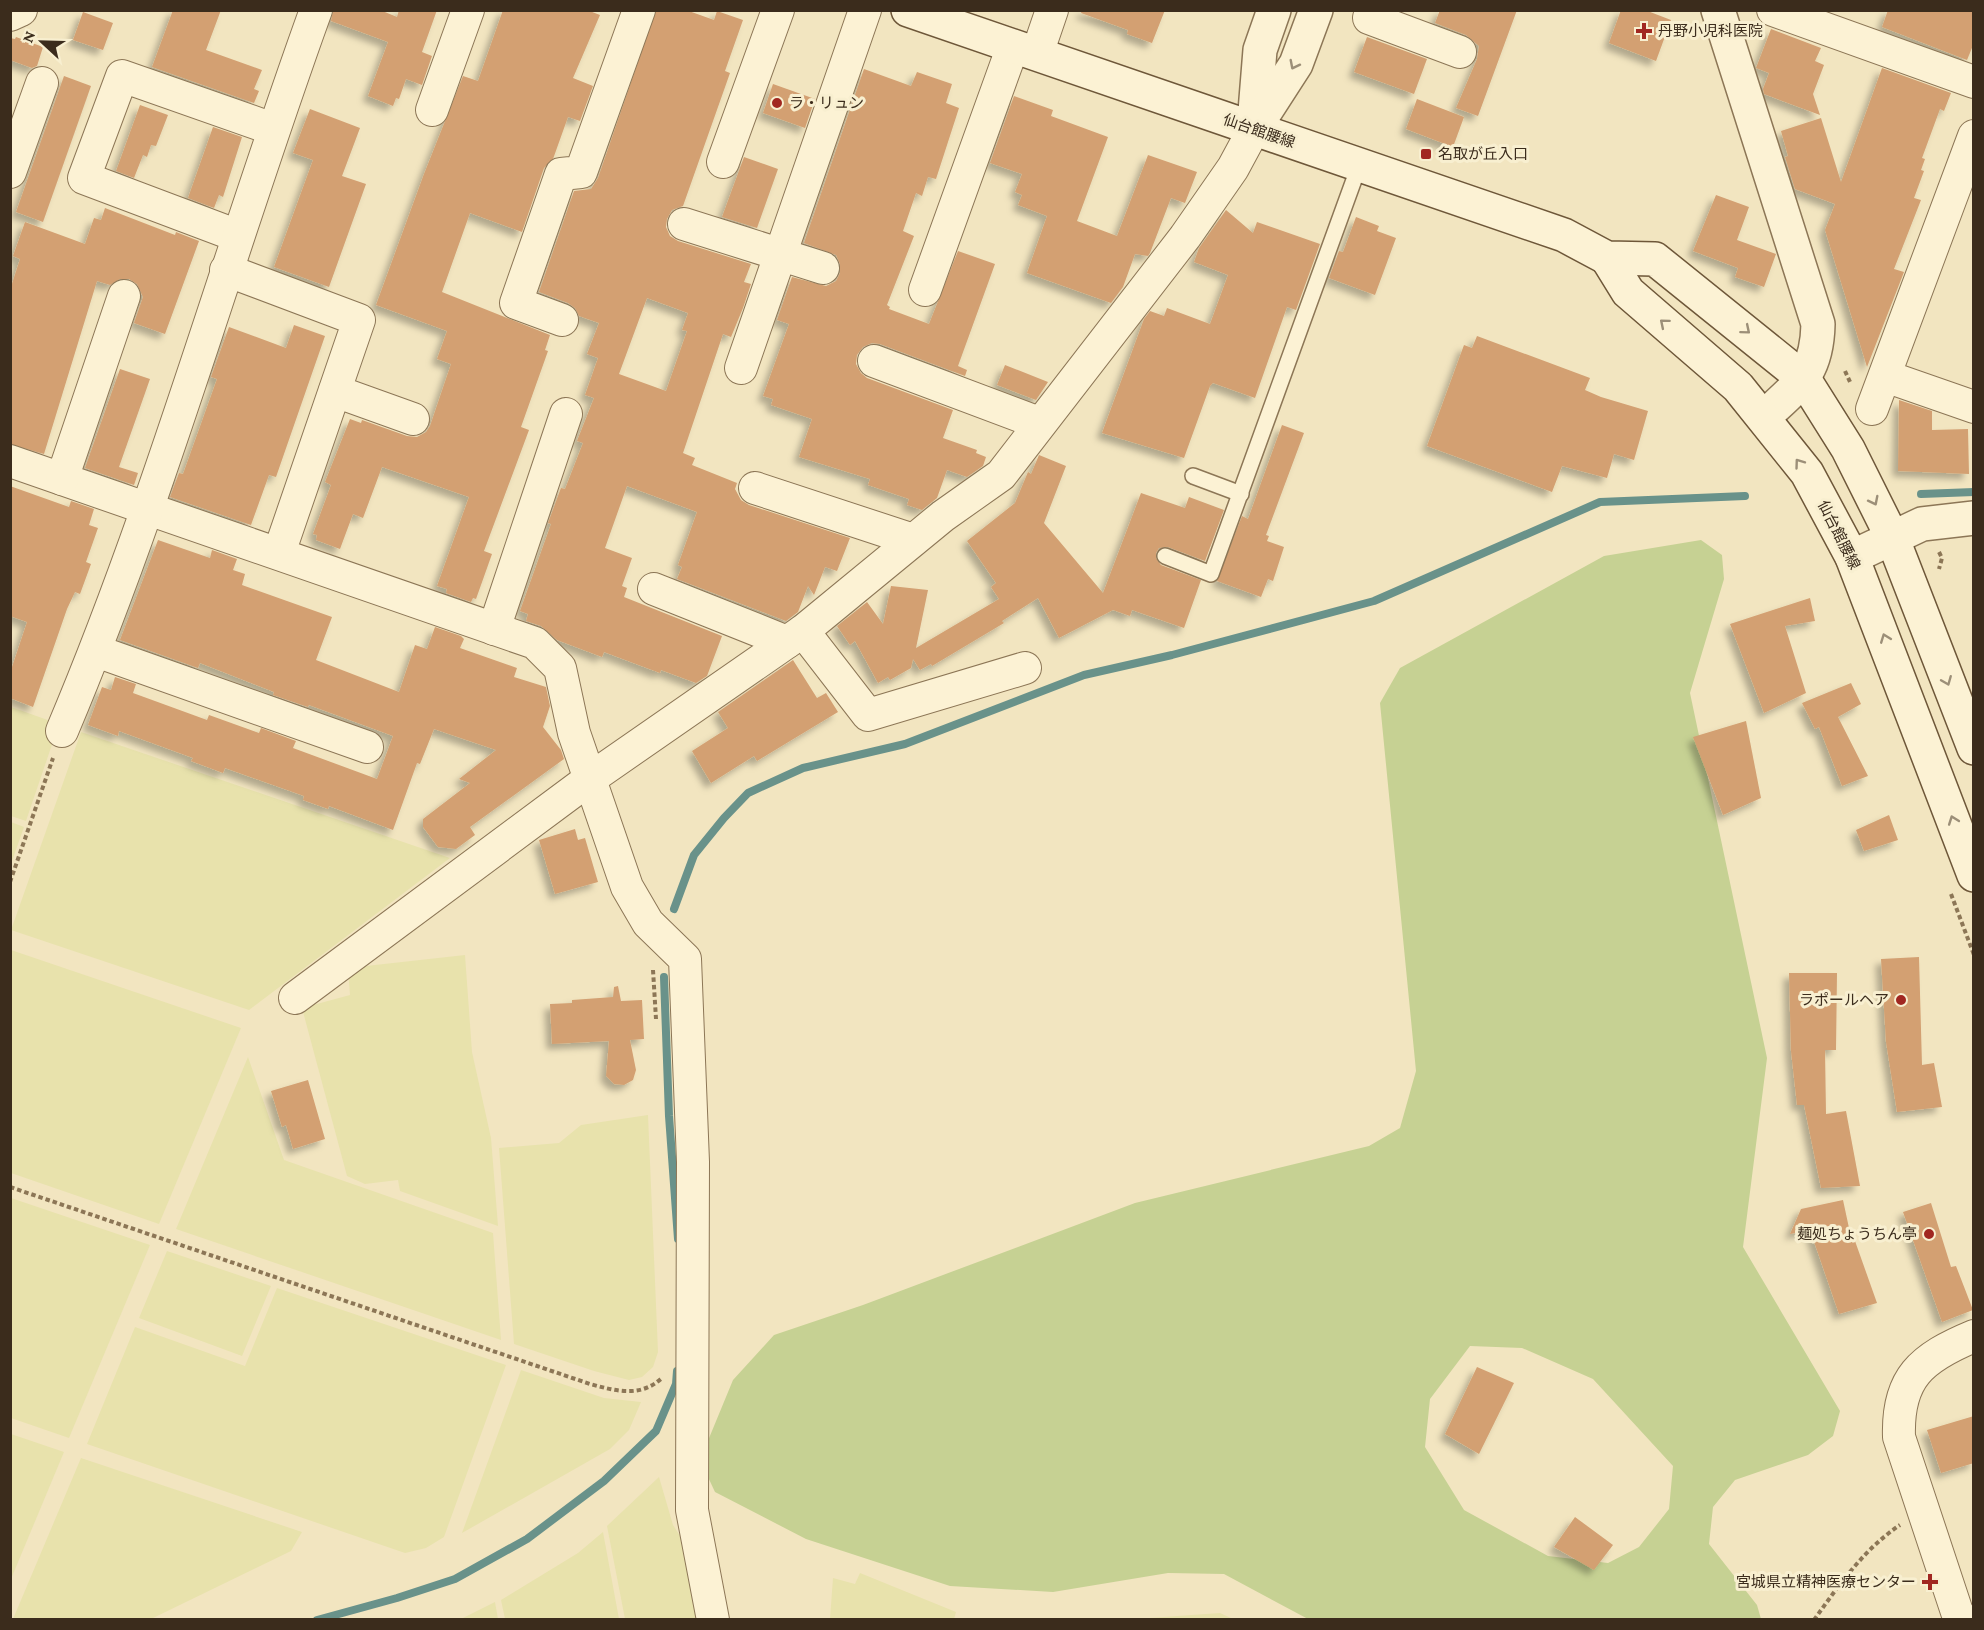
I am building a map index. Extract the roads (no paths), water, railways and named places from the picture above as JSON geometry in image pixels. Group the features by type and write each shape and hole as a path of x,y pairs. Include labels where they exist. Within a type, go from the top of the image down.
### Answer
{"main road":[{"name":"仙台館腰線","path":"908,10 1564,235 1607,258 1655,259 1804,379 1848,448 1892,537 1974,748"},
{"path":"1254,129 1260,50 1274,10"},
{"path":"1254,129 1296,64 1316,10"},
{"path":"1725,12 1818,324 1817,349 1804,379 1764,417"},
{"name":"仙台館腰線","path":"1607,258 1628,292 1738,387 1807,473 1852,556 1961,883"},
{"path":"1852,556 1922,524 1974,518"}],"street":[{"path":"10,15 21,10"},
{"path":"62,731 96,651 147,507 273,129 316,10"},
{"path":"432,110 468,10"},
{"path":"561,320 516,303 561,174 580,172 639,10"},
{"path":"723,162 778,10"},
{"path":"741,368 865,10"},
{"path":"925,290 1025,50 1052,10"},
{"path":"1371,10 1368,18 1460,52"},
{"path":"1773,10 1844,22 1974,82"},
{"path":"238,236 84,178 122,76 273,129"},
{"path":"10,172 42,83"},
{"path":"296,998 591,778 795,637 913,540 1001,475 1185,237 1233,168 1254,129"},
{"path":"1872,409 1974,136"},
{"path":"684,224 823,268"},
{"path":"226,270 359,320 279,553"},
{"path":"62,479 124,296"},
{"path":"874,361 1039,423"},
{"path":"1885,376 1974,407"},
{"path":"335,391 413,419"},
{"path":"494,629 566,414"},
{"path":"10,461 535,643 560,668 574,733 627,887 648,923 685,959 693,1162 692,1510 712,1620"},
{"path":"755,488 913,540"},
{"path":"654,589 795,637 868,715 1025,668"},
{"path":"96,651 367,747"},
{"path":"1963,1620 1958,1612 1899,1437 1898,1412 1905,1386 1922,1363 1948,1347 1974,1336"}],"lane":[{"path":"1165,556 1211,574 1359,166"},
{"path":"1193,476 1241,494"}],"waterway":[{"path":"1921,494 1974,492"},
{"path":"674,909 694,855 724,818 748,793 803,768 905,744 1084,675 1172,655 1374,601 1600,502 1745,496"},
{"path":"664,977 669,1116 678,1239"},
{"path":"317,1620 455,1579 527,1539 604,1481 656,1431 676,1384 677,1371"}],"place":[{"name":"丹野小児科医院","path":"1644,31"},
{"name":"ラ・リュン","path":"777,103"},
{"name":"名取が丘入口","path":"1426,154"},
{"name":"ラポールヘア","path":"1901,1000"},
{"name":"麺処ちょうちん亭","path":"1929,1234"},
{"name":"宮城県立精神医療センター","path":"1930,1582"}]}
